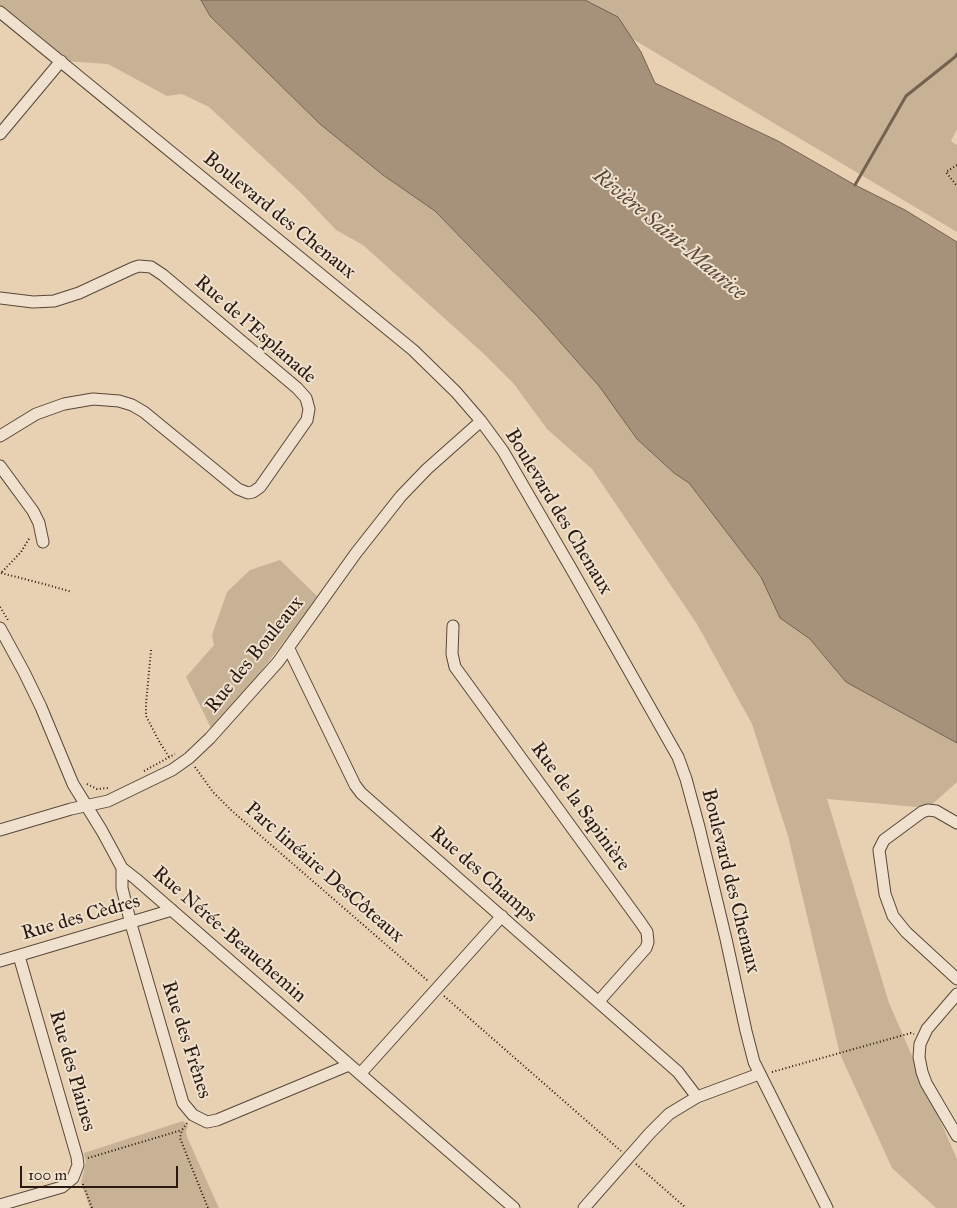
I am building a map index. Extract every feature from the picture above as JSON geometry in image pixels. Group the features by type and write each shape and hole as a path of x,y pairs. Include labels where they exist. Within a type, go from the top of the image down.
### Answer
{"street":[{"name":"Boulevard des Chenaux","path":"0,12 401,340 445,380 481,422 510,464 680,763 699,827 746,1031 759,1074 827,1208"},
{"path":"0,134 61,61"},
{"name":"Rue de l'Esplanade","path":"0,298 33,302 54,301 78,293 133,268 139,266 151,267 298,388 306,398 309,409 307,420 260,487 253,492 238,489 144,412 132,405 119,401 93,399 64,404 36,414 0,436"},
{"name":"Rue des Bouleaux","path":"0,830 114,798 172,770 189,758 210,738 289,649 356,553 388,512 427,469 481,422"},
{"path":"0,466 33,511 43,542"},
{"name":"Rue Nérée-Beauchemin","path":"5,626 73,784 122,868 514,1208"},
{"name":"Rue de la Sapinière","path":"453,626 452,658 456,667 646,932 648,942 646,948 599,1001"},
{"name":"Rue des Champs","path":"289,649 358,789 678,1072 697,1097"},
{"path":"957,823 936,812 928,810 922,812 882,842 878,853 885,894 893,916 906,932 957,979"},
{"name":"Rue des Frênes","path":"122,868 122,888 131,924 184,1103 193,1115 207,1122 217,1120 349,1064"},
{"name":"Rue des Cèdres","path":"0,961 131,924 172,910"},
{"path":"360,1074 502,916"},
{"name":"Rue des Plaines","path":"19,956 78,1161 76,1174"},
{"path":"957,994 927,1029 922,1039 919,1057 926,1083 957,1136"},
{"path":"584,1208 664,1118 680,1106 697,1097 759,1074"},
{"path":"0,1205 62,1187 70,1182 76,1174"}],"path":[{"path":"957,165 946,172 957,186"},
{"path":"0,574 21,552 38,523"},
{"path":"0,574 72,592"},
{"path":"0,607 5,626"},
{"path":"151,650 146,716 169,757"},
{"path":"140,773 176,753"},
{"name":"Parc linéaire DesCôteaux","path":"189,758 213,792 232,811 686,1208"},
{"path":"84,780 93,788 100,790 108,788"},
{"path":"759,1074 779,1071 911,1033 922,1039"},
{"path":"193,1115 182,1130 180,1138 208,1208"},
{"path":"78,1161 182,1130"},
{"path":"76,1174 81,1179 92,1208"}],"shaded area":[{"path":"0,0 201,0 210,16 320,124 383,175 435,211 538,317 599,386 637,439 674,473 689,483 761,577 780,618 810,639 846,682 957,743 957,782 928,808 827,799 889,1003 957,1159 957,1208 936,1208 892,1168 840,1054 788,836 752,724 697,624 592,469 547,429 514,384 483,353 363,245 336,230 301,193 209,107 182,94 167,96 108,64 65,61 0,7"},
{"path":"567,0 957,0 957,129 951,141 957,145 957,232"},
{"path":"280,560 318,597 238,701 212,730 186,677 214,645 212,635 227,592 250,570"},
{"path":"183,1121 188,1126 186,1131 187,1137 219,1208 90,1208 81,1183 86,1162 84,1153"}],"water":[{"name":"Rivière Saint-Maurice","path":"201,0 585,0 618,17 641,52 655,83 778,141 855,185 905,210 957,242 957,743 846,682 810,639 780,618 761,577 689,483 674,473 637,439 599,386 538,317 435,211 383,175 320,124 210,16"}],"waterway":[{"path":"855,185 906,96 957,54"}]}
